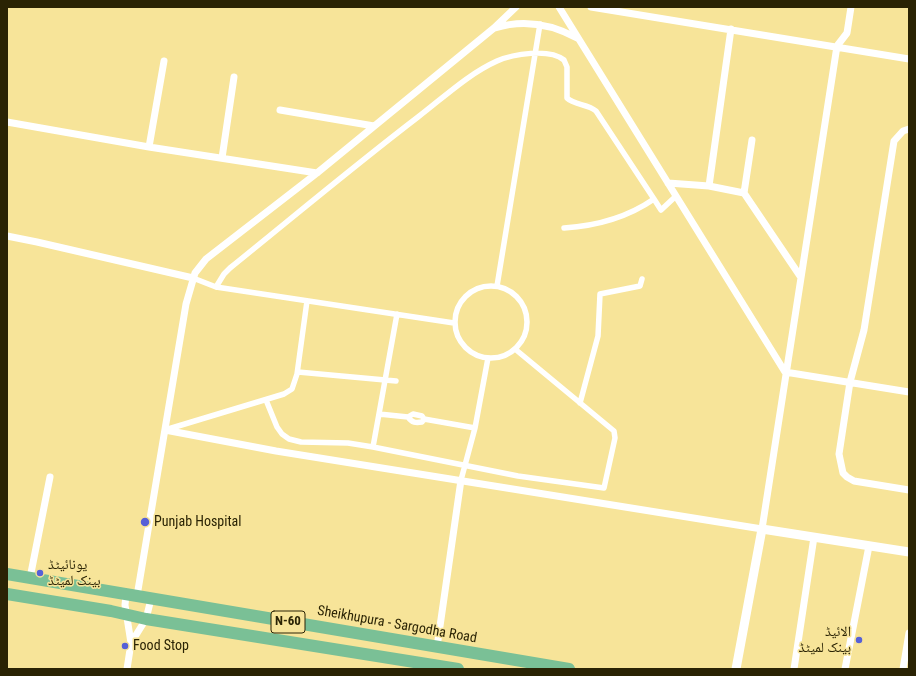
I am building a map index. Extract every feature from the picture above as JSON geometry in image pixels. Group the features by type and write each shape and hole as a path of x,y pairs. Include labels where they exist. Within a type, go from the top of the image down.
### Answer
{"highway":[{"name":"Sheikhupura - Sargodha Road","path":"7,574 437,647 500,663 569,669"},
{"name":"N-60","path":"7,594 111,611 126,616 458,669"}],"street":[{"path":"127,669 131,643 126,616 132,596 165,430 186,304 197,269 206,259 318,173 494,28 516,7"},
{"path":"559,7 785,372 909,392"},
{"path":"591,7 909,59"},
{"path":"736,669 762,529 836,46 847,33 851,7"},
{"path":"494,28 520,22 540,24 558,29 579,39"},
{"path":"497,286 540,24"},
{"path":"709,186 731,30"},
{"path":"216,287 224,274 230,268 373,151 466,80 495,62 510,56 535,54 558,57 564,60 567,66 567,98 573,102 588,105 596,111 661,210 676,196"},
{"path":"149,148 164,61"},
{"path":"222,158 234,77"},
{"path":"280,110 374,126"},
{"path":"7,122 149,148 318,173"},
{"path":"909,129 903,131 894,141 864,330 850,382 839,454 843,473 846,477 854,481 909,490"},
{"path":"752,140 744,193 800,276"},
{"path":"668,183 709,186 744,193"},
{"path":"564,228 614,219 640,209 654,199"},
{"path":"7,236 193,278 216,287 454,323"},
{"path":"580,403 598,336 600,294 640,286 642,279"},
{"path":"497,286 509,291 519,299 526,314 526,330 523,338 515,349 505,355 488,358 476,355 466,348 456,334 454,323 457,309 466,295 480,287 497,286"},
{"path":"165,430 266,400 284,394 292,389 298,372 307,301"},
{"path":"373,447 397,314"},
{"path":"266,400 282,434 289,439 301,442 348,443 518,476 604,488 616,434 613,429 515,349"},
{"path":"437,647 461,480 475,428 488,358"},
{"path":"298,372 396,381"},
{"path":"379,414 408,417 412,414 417,414 424,419 475,428"},
{"path":"165,430 276,451 909,552"},
{"path":"30,578 50,477"},
{"path":"794,669 814,537"},
{"path":"845,669 869,546"},
{"path":"131,643 146,619 151,599"},
{"path":"903,669 909,633"}],"place":[{"name":"Punjab Hospital","path":"145,522"},
{"name":"یونائیٹڈ بینک لمیٹڈ","path":"40,573"},
{"name":"الائیڈ بینک لمیٹڈ","path":"859,640"},
{"name":"Food Stop","path":"125,646"}]}
